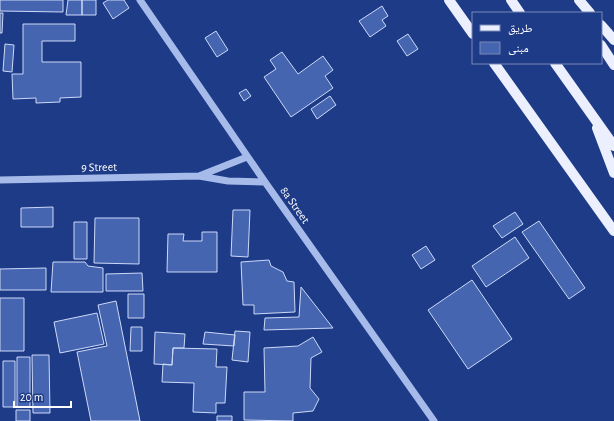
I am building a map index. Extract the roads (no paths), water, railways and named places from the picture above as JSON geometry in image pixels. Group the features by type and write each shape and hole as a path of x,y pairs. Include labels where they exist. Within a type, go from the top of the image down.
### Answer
{"main road":[{"path":"449,0 472,33"},
{"path":"511,0 519,12"},
{"path":"573,0 580,12"},
{"path":"579,0 589,12"},
{"path":"602,26 614,40"},
{"path":"602,47 614,66"},
{"path":"495,64 614,231"},
{"path":"556,64 614,146"},
{"path":"594,119 614,173"}],"street":[{"name":"8a Street","path":"140,0 247,157 434,421"},
{"name":"9 Street","path":"199,176 247,157"},
{"name":"9 Street","path":"0,180 199,176 228,181 265,182"}]}
